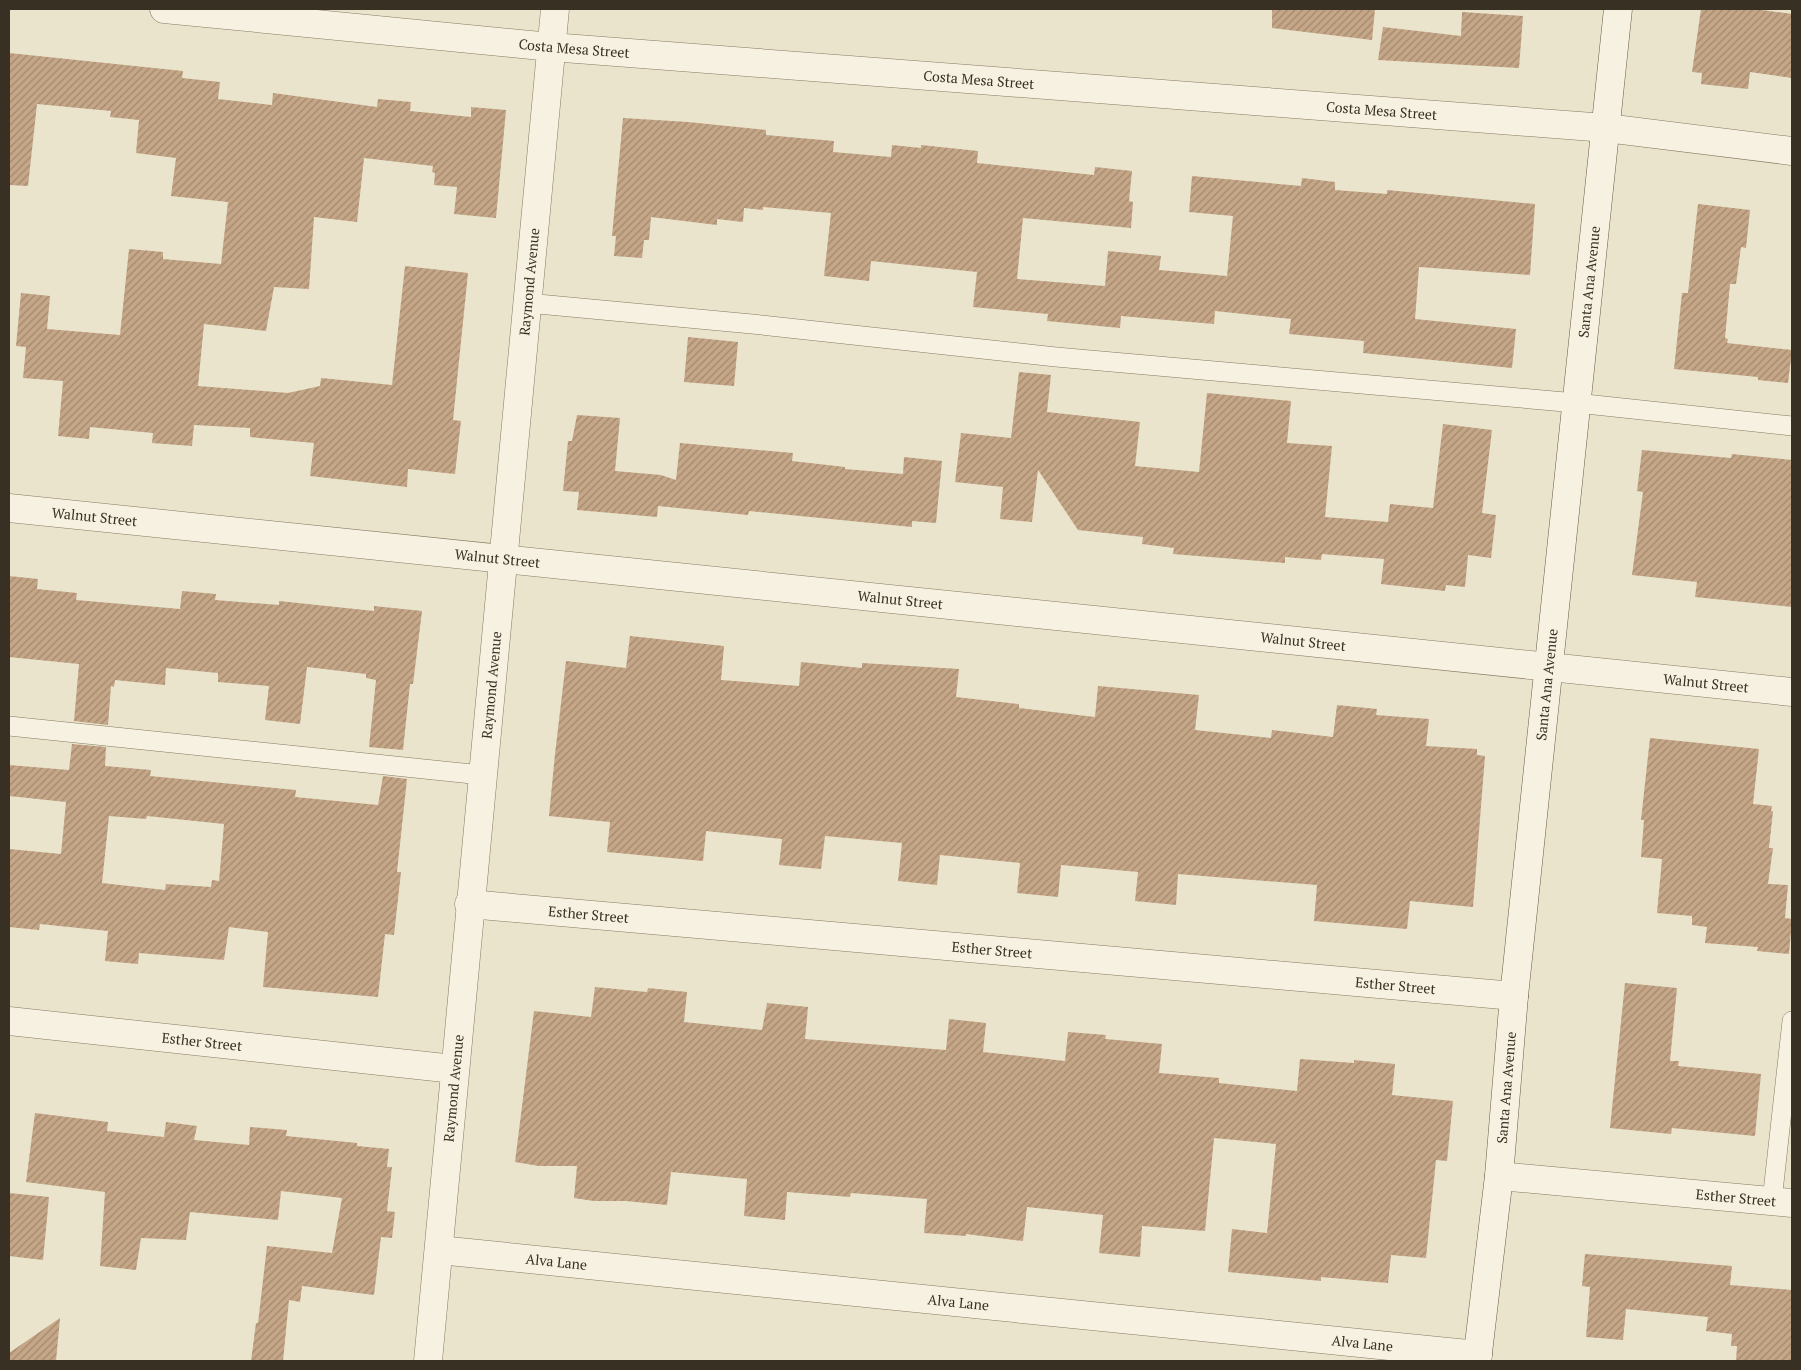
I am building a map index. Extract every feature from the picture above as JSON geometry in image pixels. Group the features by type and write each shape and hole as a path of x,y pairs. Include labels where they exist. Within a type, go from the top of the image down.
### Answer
{"street":[{"name":"Costa Mesa Street","path":"164,9 552,47 1606,128 1792,151"},
{"name":"Raymond Avenue","path":"428,1361 469,904 555,9"},
{"name":"Santa Ana Avenue","path":"1478,1358 1499,1176 1514,996 1618,9"},
{"name":"Walnut Street","path":"9,508 1792,692"},
{"name":"Esther Street","path":"469,904 1514,996"},
{"name":"Esther Street","path":"9,1021 454,1069"},
{"name":"Esther Street","path":"1499,1176 1782,1202"},
{"name":"Alva Lane","path":"439,1250 1478,1358"}],"lane":[{"path":"527,303 752,324 1056,356 1576,402 1792,426"},
{"path":"9,726 482,775"},
{"path":"1782,1202 1792,1021"}],"building":[{"path":"1272,9 1375,9 1372,40 1272,28"},
{"path":"1701,9 1755,9 1792,14 1792,78 1750,72 1748,89 1701,84 1702,73 1692,72"},
{"path":"1462,12 1523,16 1519,68 1378,60 1383,27 1461,36"},
{"path":"9,53 183,71 182,78 220,82 218,99 272,105 273,93 377,107 378,99 411,102 410,111 471,117 471,107 506,110 496,218 454,214 457,187 434,185 435,173 432,172 433,166 364,158 357,222 314,217 309,289 274,287 266,331 204,324 198,386 288,393 320,386 321,378 392,385 405,266 468,273 453,420 461,421 455,474 408,469 407,487 310,476 314,443 250,437 250,428 194,425 192,446 152,443 153,433 90,427 89,439 58,436 63,381 23,378 26,347 16,346 21,293 50,296 47,329 120,335 129,249 163,252 163,259 221,264 228,202 171,196 176,158 136,153 139,120 110,117 111,111 37,104 28,186 9,185"},
{"path":"623,118 766,130 766,135 834,141 833,152 891,157 892,145 921,148 921,145 978,151 977,163 1094,175 1095,167 1132,171 1129,201 1133,202 1131,228 1023,218 1017,279 1105,286 1108,251 1161,256 1159,270 1227,276 1233,216 1189,212 1192,176 1301,186 1302,178 1335,182 1335,190 1387,194 1387,190 1535,204 1530,275 1419,267 1415,319 1516,329 1512,368 1363,353 1364,341 1289,334 1291,319 1215,311 1214,324 1121,316 1120,328 1047,321 1048,314 973,307 977,272 871,261 869,281 824,276 831,213 763,207 763,210 744,208 743,222 717,219 717,225 651,217 649,240 644,240 642,258 614,256 616,236 612,236"},
{"path":"1698,204 1750,210 1746,248 1741,247 1736,284 1730,284 1725,338 1728,339 1727,343 1792,350 1788,383 1758,380 1758,377 1674,369 1682,293 1688,293"},
{"path":"688,337 738,342 734,386 684,382"},
{"path":"1019,372 1051,375 1047,412 1140,422 1135,466 1199,472 1207,393 1291,401 1287,443 1332,446 1325,517 1388,522 1390,504 1433,508 1443,424 1492,430 1482,513 1496,515 1491,558 1468,555 1465,587 1446,585 1445,591 1381,584 1384,559 1322,554 1321,560 1285,557 1285,563 1173,554 1174,548 1142,544 1143,537 1078,530 1038,470 1032,522 1000,519 1003,487 955,482 961,433 1011,438"},
{"path":"577,415 620,418 615,471 661,475 676,480 680,443 793,453 792,461 845,467 845,469 903,474 904,457 942,461 936,523 912,521 912,527 749,511 748,515 658,506 657,517 577,510 579,492 563,491 568,441 572,441"},
{"path":"1642,450 1731,458 1732,454 1792,460 1792,607 1695,597 1697,582 1632,575 1643,492 1637,491"},
{"path":"9,576 38,579 37,589 77,593 76,600 180,609 182,591 216,594 215,600 279,605 279,601 374,611 374,606 422,611 413,684 410,684 403,750 369,747 376,680 366,678 366,674 307,667 300,724 265,720 269,686 218,682 218,673 166,668 165,685 115,680 114,687 111,686 108,725 74,721 79,664 9,657"},
{"path":"630,636 724,646 721,680 799,686 801,662 862,668 862,663 959,669 956,697 1019,704 1019,708 1095,717 1098,686 1199,695 1195,730 1271,738 1272,730 1333,737 1337,705 1377,709 1376,715 1429,719 1426,746 1477,749 1477,755 1485,756 1473,907 1410,901 1407,929 1314,921 1317,885 1178,874 1176,905 1135,901 1138,872 1061,865 1058,897 1017,893 1020,863 940,855 937,885 898,881 902,843 825,836 821,869 779,865 782,839 706,831 703,861 607,852 610,822 549,816 555,754 566,661 626,668"},
{"path":"1650,738 1759,749 1753,804 1772,806 1769,848 1773,848 1768,884 1788,885 1785,918 1792,919 1789,954 1757,951 1758,947 1705,943 1707,927 1692,925 1692,916 1657,913 1662,859 1641,857 1644,820 1641,820"},
{"path":"72,744 106,747 105,766 151,770 150,776 296,790 295,797 378,805 383,776 407,779 397,872 401,872 394,935 385,934 378,997 263,987 268,932 229,927 224,960 139,953 138,964 105,961 108,931 40,924 39,930 9,927 9,849 61,854 66,802 9,796 9,765 69,770","holes":["109,816 146,819 147,816 224,824 219,881 212,880 211,887 166,884 165,890 102,883"]},
{"path":"1625,983 1677,988 1670,1061 1679,1061 1678,1066 1761,1074 1755,1136 1672,1128 1671,1134 1610,1128"},
{"path":"595,987 647,992 648,988 687,992 684,1022 762,1030 767,1003 808,1007 805,1039 946,1050 949,1019 986,1023 983,1052 1065,1061 1068,1032 1106,1035 1105,1039 1162,1044 1159,1073 1219,1078 1219,1083 1297,1091 1300,1059 1354,1063 1354,1060 1395,1064 1392,1095 1453,1101 1447,1161 1436,1160 1426,1258 1391,1255 1388,1283 1321,1277 1321,1281 1228,1272 1232,1229 1267,1233 1276,1144 1214,1138 1205,1231 1142,1226 1140,1257 1099,1253 1103,1215 1027,1207 1023,1241 966,1234 966,1236 924,1233 927,1199 851,1193 850,1197 787,1192 785,1220 744,1216 747,1179 671,1172 667,1205 574,1198 577,1166 539,1166 515,1162 534,1011 591,1017"},
{"path":"35,1113 108,1122 107,1131 164,1137 166,1122 197,1126 194,1140 249,1145 250,1127 287,1130 286,1136 357,1143 357,1146 389,1149 387,1167 392,1167 387,1211 395,1212 392,1238 381,1237 374,1295 302,1286 300,1302 289,1300 283,1361 251,1361 256,1323 258,1323 267,1246 332,1253 342,1198 281,1191 278,1220 190,1212 186,1240 141,1238 136,1270 100,1266 105,1192 26,1182"},
{"path":"9,1193 49,1197 43,1260 9,1256"},
{"path":"1585,1254 1732,1266 1730,1285 1792,1290 1792,1361 1736,1361 1737,1346 1731,1346 1732,1334 1706,1331 1708,1317 1626,1309 1623,1340 1586,1337 1590,1287 1582,1286"},
{"path":"60,1318 56,1361 9,1361 9,1353"}]}
